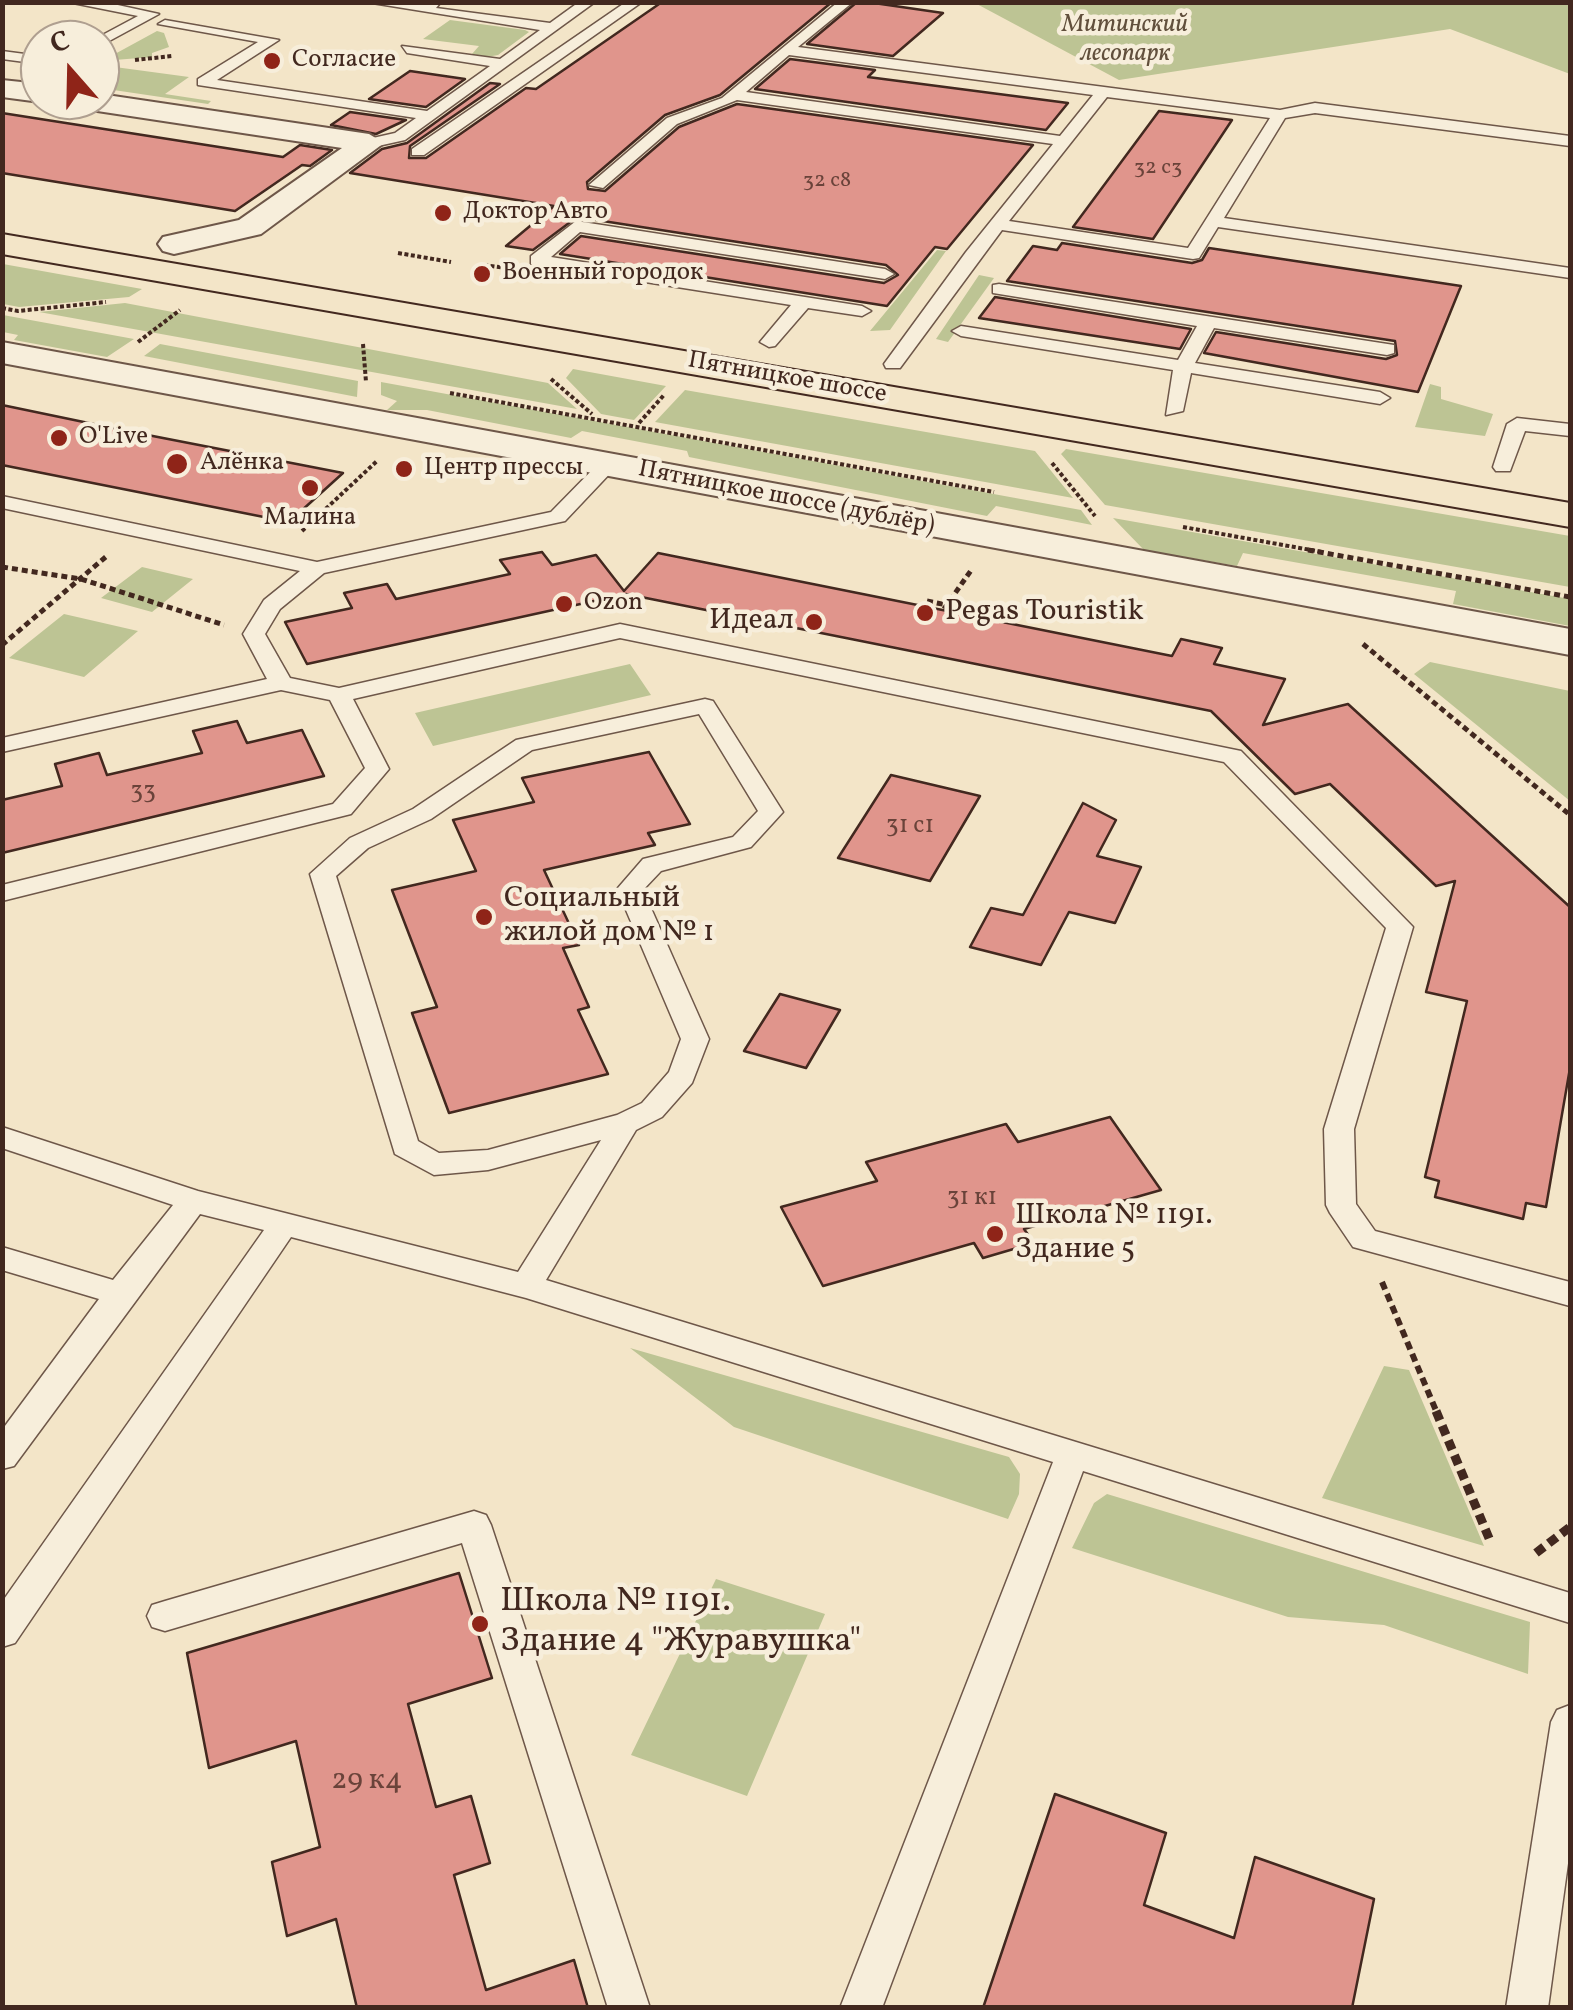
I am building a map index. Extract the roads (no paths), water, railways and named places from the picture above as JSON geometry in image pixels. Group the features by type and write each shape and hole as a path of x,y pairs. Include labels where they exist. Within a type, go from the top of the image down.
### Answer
{"main road":[{"name":"Пятницкое шоссе","path":"2,215 174,244 258,243 769,342 1406,451"},
{"name":"Пятницкое шоссе","path":"2,244 1570,515"},
{"path":"1464,461 1520,470"}],"street":[{"path":"120,105 368,143"},
{"path":"258,243 368,143"},
{"name":"Пятницкое шоссе (дублёр)","path":"2,352 1570,642"}],"lane":[{"path":"74,2 152,14 120,31"},
{"path":"372,2 430,6 554,28"},
{"path":"368,143 400,137 588,2"},
{"path":"418,152 636,2"},
{"path":"598,184 672,121 734,95 847,2"},
{"path":"165,24 272,40 203,82 431,116"},
{"path":"407,49 506,64"},
{"path":"786,50 1280,115 1315,108 1570,141"},
{"path":"893,364 997,224 1104,92"},
{"path":"734,95 1064,141"},
{"path":"997,224 1193,254 1280,115"},
{"path":"1213,221 1570,273"},
{"path":"862,310 537,260 576,226 886,274"},
{"path":"825,305 852,269"},
{"path":"999,289 1387,349"},
{"path":"769,342 804,302"},
{"path":"1173,411 1182,368 1208,322"},
{"path":"960,332 1380,398"},
{"path":"1520,470 1517,424 1570,430"},
{"path":"2,502 316,568 558,517 606,466"},
{"path":"282,683 254,634 272,605 316,568"},
{"path":"2,745 282,683 338,695 620,630 1232,756 1400,927 1339,1129 1342,1205 1364,1240 1570,1294"},
{"path":"2,892 342,809 378,769 338,695"},
{"path":"526,1286 626,1122 652,1110 682,1076 694,1039 630,889 652,865 742,842 771,812 705,706 524,745 422,814 359,842 323,874 405,1147 434,1164 488,1160 626,1122"},
{"path":"2,1137 194,1201 526,1286 1570,1608"},
{"path":"2,1456 120,1294 194,1201"},
{"path":"2,1632 282,1226"},
{"path":"2,1258 120,1294"},
{"path":"861,2008 1073,1453"},
{"path":"165,1616 474,1525 629,2008"},
{"path":"1527,2008 1570,1722"}],"place":[{"name":"Согласие","path":"272,61"},
{"name":"Доктор Авто","path":"443,213"},
{"name":"Военный городок","path":"482,274"},
{"name":"O'Live","path":"59,438"},
{"name":"Алёнка","path":"177,464"},
{"name":"Центр прессы","path":"404,469"},
{"name":"Малина","path":"310,488"},
{"name":"Ozon","path":"564,604"},
{"name":"Pegas Touristik","path":"925,613"},
{"name":"Идеал","path":"814,622"},
{"name":"Социальный жилой дом № 1","path":"484,917"},
{"name":"Школа № 1191. Здание 5","path":"995,1234"},
{"name":"Школа № 1191. Здание 4 \"Журавушка\"","path":"480,1624"}],"park label":[{"name":"Митинский лесопарк","path":"1125,40"}]}
